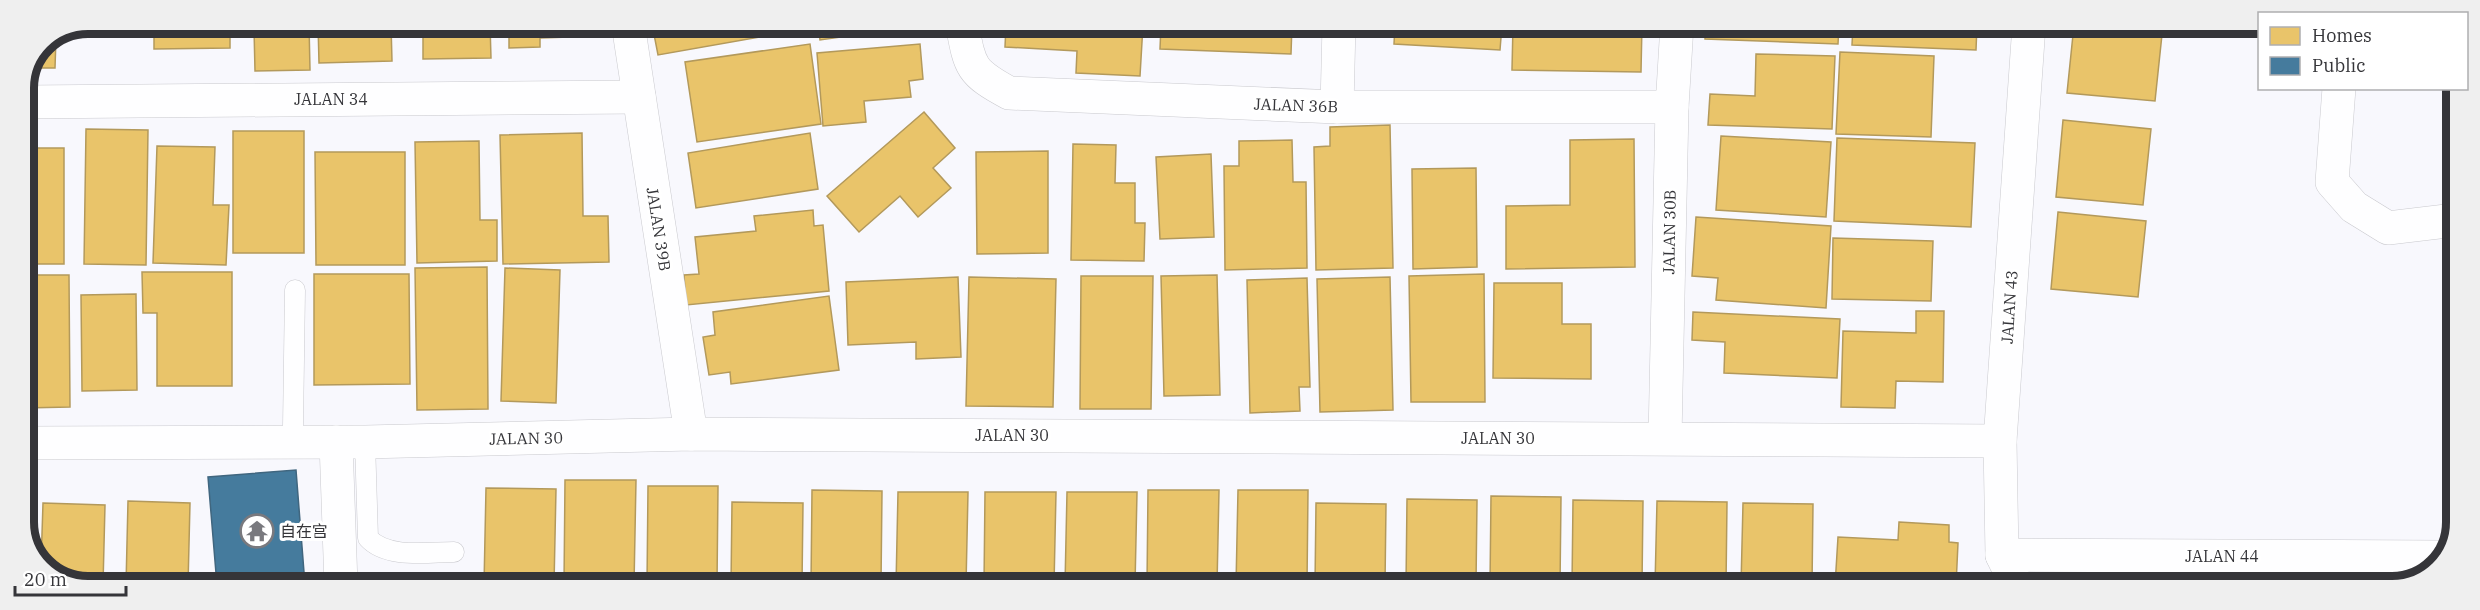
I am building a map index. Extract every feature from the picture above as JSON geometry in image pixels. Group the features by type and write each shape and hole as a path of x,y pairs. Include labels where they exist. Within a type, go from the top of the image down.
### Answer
{"street":[{"name":"JALAN 39B","path":"630,34 691,434"},
{"name":"JALAN 36B","path":"964,34 969,60 984,80 1009,93 1337,107 1672,107"},
{"path":"1337,107 1339,34"},
{"name":"JALAN 30B","path":"1665,438 1672,107 1676,34"},
{"name":"JALAN 43","path":"2012,576 2002,555 2000,441 2029,34"},
{"path":"2339,90 2332,182 2354,207 2388,228 2445,221"},
{"name":"JALAN 34","path":"34,102 639,97"},
{"name":"JALAN 30","path":"35,443 351,442 691,434 2000,441"},
{"path":"342,576 351,442"},
{"name":"JALAN 44","path":"2002,555 2432,557"}],"lane":[{"path":"290,442 293,428 295,290"},
{"path":"351,442 368,538 374,545 389,551 454,552"}],"building: Homes":[{"path":"154,34 230,34 230,48 154,49"},
{"path":"254,34 309,34 310,70 255,71"},
{"path":"318,34 391,34 392,61 319,63"},
{"path":"423,34 490,34 491,58 423,59"},
{"path":"509,34 569,34 569,37 540,38 540,47 509,48"},
{"path":"654,34 776,34 658,55"},
{"path":"819,34 863,34 820,40"},
{"path":"1006,34 1142,34 1140,76 1076,73 1077,51 1005,47"},
{"path":"1161,34 1292,34 1291,54 1160,49"},
{"path":"1395,34 1501,34 1500,50 1394,44"},
{"path":"1513,34 1642,34 1641,72 1512,70"},
{"path":"1705,34 1839,34 1838,44 1705,39"},
{"path":"1853,34 1977,34 1976,50 1852,45"},
{"path":"2073,34 2162,34 2155,101 2067,93"},
{"path":"810,44 821,124 697,142 685,62"},
{"path":"920,44 923,79 909,81 911,97 864,101 866,122 823,126 817,53"},
{"path":"56,46 55,68 39,68 50,50"},
{"path":"1840,52 1934,56 1931,137 1836,134"},
{"path":"1756,54 1835,56 1832,129 1708,125 1710,94 1755,96"},
{"path":"924,112 955,148 933,168 951,188 918,217 900,196 859,232 827,196"},
{"path":"2063,120 2151,129 2143,205 2056,197"},
{"path":"1390,125 1393,268 1316,270 1314,147 1330,146 1330,127"},
{"path":"86,129 148,130 146,265 84,264"},
{"path":"233,131 304,131 304,253 233,253"},
{"path":"582,133 583,216 608,216 609,262 503,264 500,135"},
{"path":"810,133 818,189 696,208 688,153"},
{"path":"1721,136 1831,142 1826,217 1716,210"},
{"path":"1837,138 1975,143 1971,227 1834,221"},
{"path":"1634,139 1635,267 1506,269 1506,206 1570,205 1570,140"},
{"path":"1292,140 1293,182 1306,182 1307,268 1225,270 1224,166 1239,166 1239,141"},
{"path":"479,141 480,220 497,220 497,261 417,263 415,142"},
{"path":"1073,144 1116,145 1115,183 1135,183 1135,223 1145,223 1144,261 1071,260"},
{"path":"157,146 215,147 213,205 229,205 226,265 153,263"},
{"path":"34,148 64,148 64,264 34,264"},
{"path":"1048,151 1048,253 977,254 976,152"},
{"path":"315,152 405,152 405,265 316,265"},
{"path":"1211,154 1214,237 1160,239 1156,157"},
{"path":"1476,168 1477,267 1413,269 1412,169"},
{"path":"813,210 814,226 823,225 829,291 686,305 684,275 699,274 695,237 756,231 754,216"},
{"path":"2058,212 2146,221 2138,297 2051,289"},
{"path":"1696,217 1831,226 1826,308 1716,300 1718,278 1692,276"},
{"path":"1833,238 1933,241 1931,301 1832,299"},
{"path":"487,267 488,409 417,410 415,268"},
{"path":"505,268 560,270 556,403 501,401"},
{"path":"142,272 232,272 232,386 157,386 157,313 143,313"},
{"path":"314,274 409,274 410,384 314,385"},
{"path":"1484,274 1485,402 1411,402 1409,276"},
{"path":"34,275 69,275 70,407 35,408"},
{"path":"1217,275 1220,395 1164,396 1161,276"},
{"path":"1081,276 1153,276 1151,409 1080,409"},
{"path":"958,277 961,357 916,359 916,342 848,345 846,282"},
{"path":"969,277 1056,279 1053,407 966,406"},
{"path":"1390,277 1393,410 1320,412 1317,279"},
{"path":"1307,278 1310,387 1299,387 1300,411 1250,413 1247,280"},
{"path":"1494,283 1562,283 1562,324 1591,324 1591,379 1493,378"},
{"path":"136,294 137,390 82,391 81,295"},
{"path":"829,296 839,370 731,384 730,372 709,375 703,337 715,335 713,312"},
{"path":"1916,311 1944,311 1943,382 1896,381 1895,408 1841,407 1843,331 1916,333"},
{"path":"1693,312 1840,319 1837,378 1724,373 1725,342 1692,340"},
{"path":"565,480 636,480 634,576 564,576"},
{"path":"648,486 718,486 717,576 647,576"},
{"path":"486,488 556,489 554,576 484,576"},
{"path":"812,490 882,491 881,576 811,576"},
{"path":"1148,490 1219,490 1217,576 1147,576"},
{"path":"1238,490 1308,490 1307,576 1236,576"},
{"path":"898,492 968,492 966,576 896,576"},
{"path":"985,492 1056,492 1054,576 984,576"},
{"path":"1067,492 1137,492 1135,576 1065,576"},
{"path":"1491,496 1561,497 1560,576 1490,576"},
{"path":"1407,499 1477,500 1476,576 1406,576"},
{"path":"1573,500 1643,501 1642,576 1572,576"},
{"path":"128,501 190,503 188,576 126,576"},
{"path":"1657,501 1727,502 1726,576 1655,576"},
{"path":"732,502 803,503 802,576 731,576"},
{"path":"43,503 105,505 103,576 71,573 53,562 42,547"},
{"path":"1316,503 1386,504 1385,576 1315,576"},
{"path":"1743,503 1813,504 1812,576 1741,576"},
{"path":"1899,522 1949,525 1949,542 1958,543 1956,576 1836,576 1838,537 1898,540"}],"building: Public":[{"name":"自在宫","path":"296,470 304,576 216,576 208,477"}],"place":[{"name":"自在宫","path":"257,531"}]}
